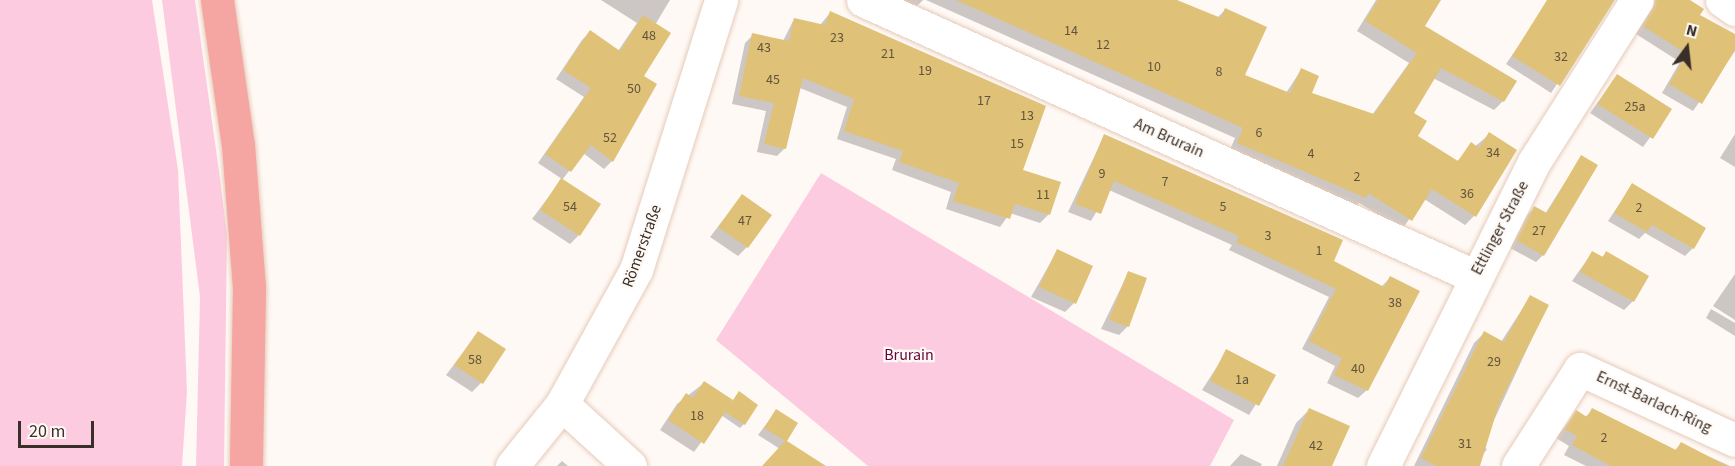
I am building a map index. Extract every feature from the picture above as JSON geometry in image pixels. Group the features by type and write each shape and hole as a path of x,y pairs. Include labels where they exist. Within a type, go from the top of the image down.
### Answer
{"main road":[{"path":"218,0 238,146 250,298 246,466"}],"street":[{"name":"Römerstraße","path":"512,466 562,404 636,270 721,0"},
{"name":"Am Brurain","path":"863,0 1474,276"},
{"name":"Ettlinger Straße","path":"1383,466 1474,276 1534,162 1637,0"},
{"path":"1722,0 1735,9"},
{"name":"Ernst-Barlach-Ring","path":"1518,466 1580,369 1735,440"},
{"path":"562,404 630,466"}],"green space":[{"path":"0,0 152,0 178,170 187,392 182,466 0,466"},
{"path":"162,0 195,0 219,171 227,235 224,466 196,466 200,297"},
{"name":"Brurain","path":"821,173 1234,420 1210,466 868,466 716,340"}],"building":[{"path":"956,0 1177,0 1221,18 1225,8 1267,27 1245,75 1290,93 1301,68 1319,76 1312,93 1374,114 1417,53 1365,21 1378,0 1441,0 1425,26 1517,81 1504,102 1441,68 1414,113 1427,121 1418,136 1458,161 1471,142 1479,148 1489,132 1517,150 1476,217 1432,189 1412,221 1368,193 1366,198 1237,143 1243,128"},
{"path":"1547,0 1615,0 1560,86 1512,56"},
{"path":"1656,0 1690,0 1704,9 1700,15 1735,34 1735,50 1702,104 1669,84 1687,54 1643,26"},
{"path":"830,11 1046,106 1023,170 1061,182 1050,215 1015,204 1010,219 953,201 959,183 899,162 903,151 844,131 854,99 803,78 786,149 764,144 774,103 739,96 752,33 789,41 794,18 825,25"},
{"path":"643,15 671,33 644,76 657,84 613,162 591,145 571,172 545,154 591,88 563,70 590,30 620,51"},
{"path":"1617,74 1672,109 1653,139 1597,104"},
{"path":"1104,134 1343,240 1334,261 1384,287 1390,276 1420,291 1368,391 1334,375 1342,358 1309,341 1336,289 1236,242 1239,236 1114,181 1101,214 1075,204"},
{"path":"1581,155 1598,165 1544,256 1516,240 1534,206 1547,213"},
{"path":"561,178 601,204 580,236 540,210"},
{"path":"1632,183 1706,228 1694,249 1652,225 1647,232 1614,213"},
{"path":"742,194 772,215 748,248 718,227"},
{"path":"1057,249 1093,266 1076,304 1039,287"},
{"path":"1592,251 1603,257 1606,251 1649,276 1634,302 1580,272"},
{"path":"1128,271 1147,278 1129,327 1109,320"},
{"path":"1530,295 1549,305 1499,404 1480,466 1436,466 1421,458 1484,331 1504,342"},
{"path":"478,331 506,349 483,384 454,365"},
{"path":"1226,349 1276,375 1259,406 1210,381"},
{"path":"704,381 733,400 704,444 668,420 686,393 693,398"},
{"path":"739,391 758,405 745,425 725,412"},
{"path":"1309,408 1350,426 1332,466 1283,466"},
{"path":"1592,408 1676,450 1681,442 1727,466 1611,466 1572,445 1577,436 1564,429 1576,410 1587,417"},
{"path":"776,409 798,423 787,441 826,466 762,466 785,441 764,428"}]}
